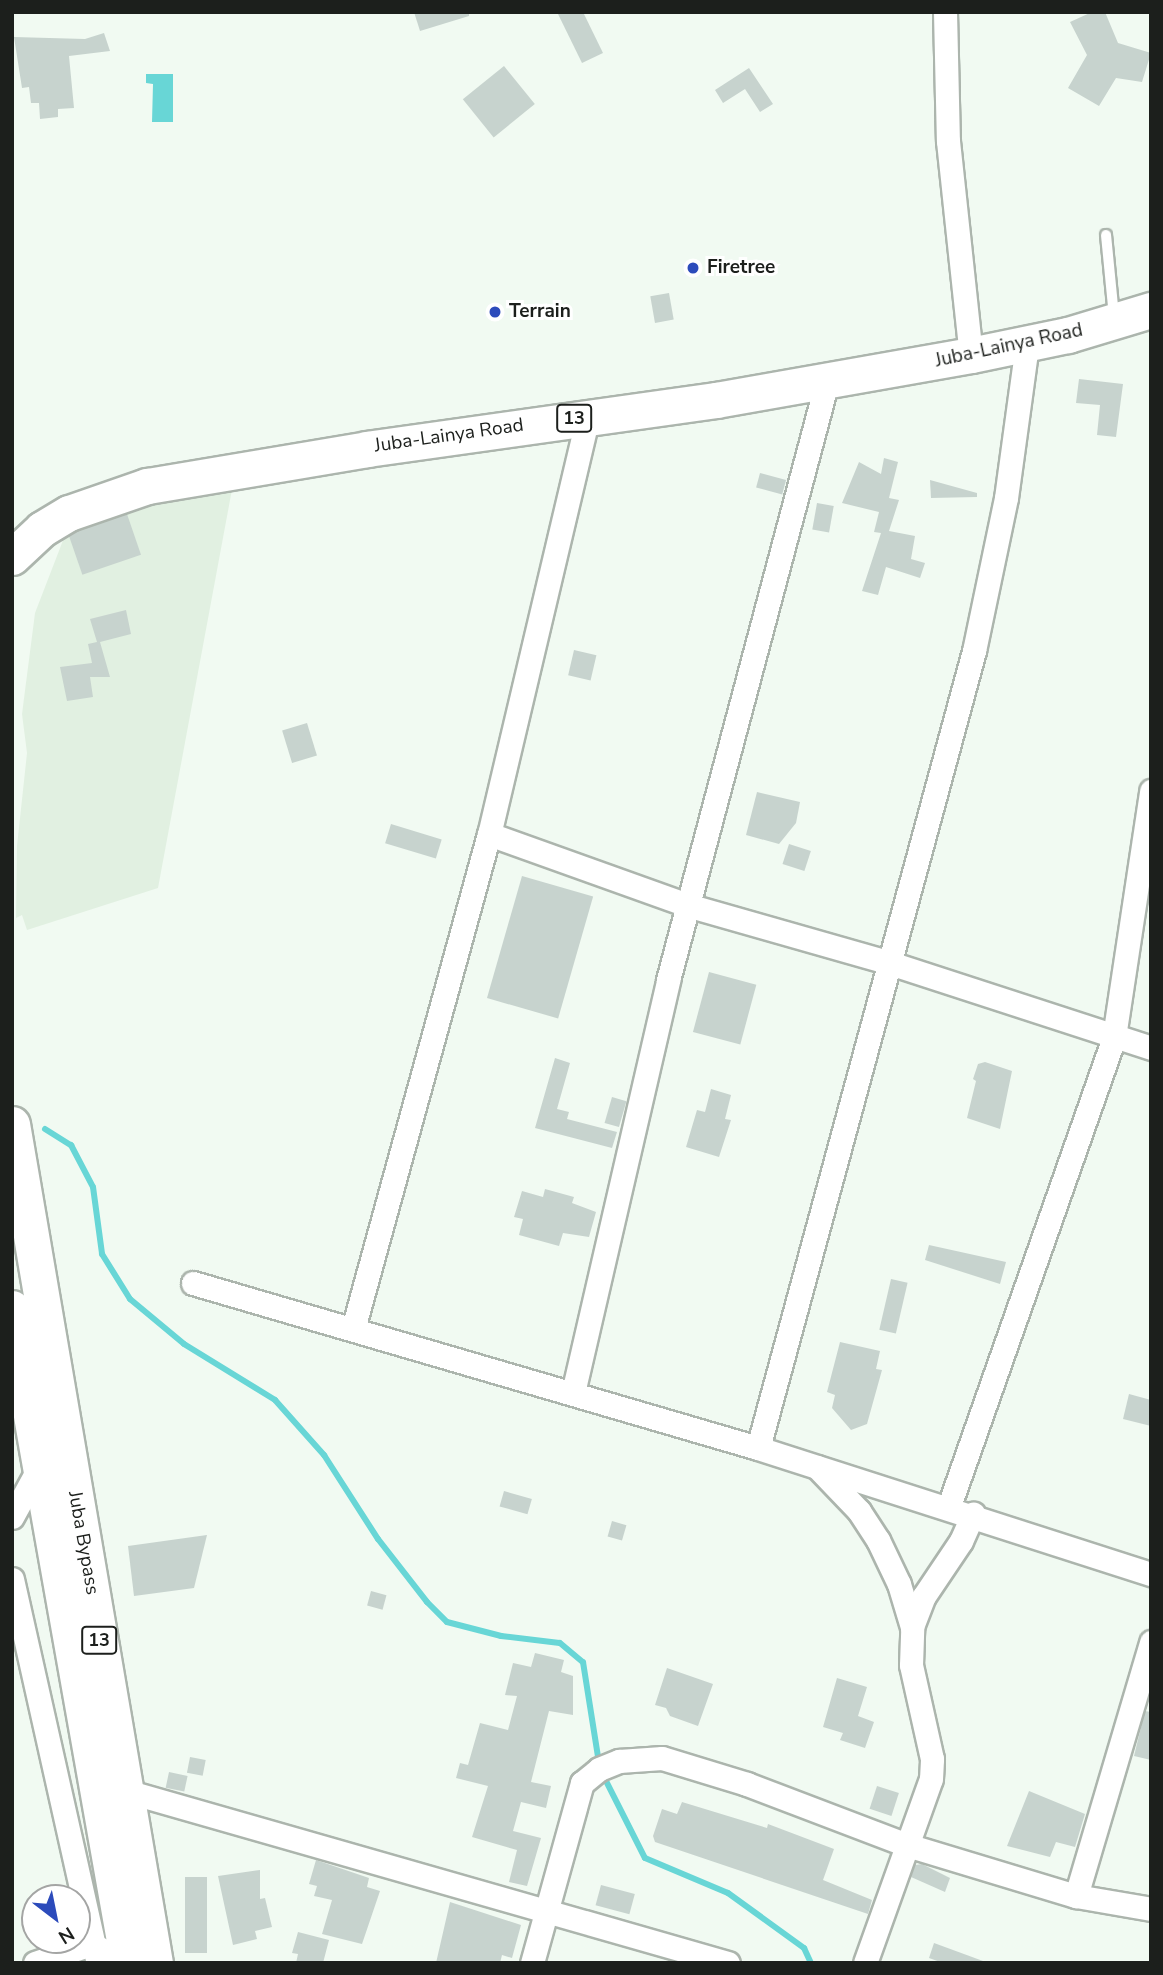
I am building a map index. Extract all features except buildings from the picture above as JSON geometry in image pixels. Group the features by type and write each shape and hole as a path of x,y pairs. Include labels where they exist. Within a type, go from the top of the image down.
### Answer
{"main road":[{"name":"Juba-Lainya Road","path":"12,557 42,529 69,513 147,486 588,416 716,400 1027,344 1114,323 1151,310"},
{"name":"Juba Bypass","path":"12,1124 41,1464 127,1963"},
{"name":"Juba Bypass","path":"28,1313 126,1791 155,1963"}],"street":[{"path":"945,12 947,141 971,355"},
{"path":"758,1448 887,962 974,651 1006,498 1027,344"},
{"path":"573,1393 687,905 828,378"},
{"path":"354,1329 489,834 588,416"},
{"path":"949,1506 1114,1037 1151,791"},
{"path":"489,834 687,905 887,962 1151,1048"},
{"path":"193,1283 815,1465 949,1506 1151,1574"},
{"path":"12,1517 41,1464"},
{"path":"815,1465 859,1511 878,1540 900,1584 912,1627 911,1665 932,1759 928,1789 865,1963"},
{"path":"912,1627 924,1596 961,1541 973,1514"},
{"path":"12,1579 95,1953"},
{"path":"1076,1896 1151,1643"},
{"path":"532,1963 582,1783 600,1769 619,1761 662,1758 747,1784 907,1845 1076,1896 1151,1909"},
{"path":"126,1791 549,1909 728,1963"},
{"path":"35,1963 95,1953 127,1963"}],"lane":[{"path":"1106,235 1114,323"}],"shaded area":[{"path":"233,484 158,888 27,930 22,915 16,918 17,846 27,753 22,714 35,613 67,530 118,510"}],"water":[{"path":"146,74 173,74 173,122 152,122 153,84 146,83"}],"waterway":[{"path":"45,1129 71,1145 93,1187 102,1254 130,1299 184,1344 275,1400 324,1455 378,1539 427,1602 447,1622 501,1636 560,1643 583,1662 599,1763"},
{"path":"602,1773 645,1858 728,1893 804,1948 811,1963"}],"place":[{"name":"Firetree","path":"693,268"},
{"name":"Terrain","path":"495,312"}]}
